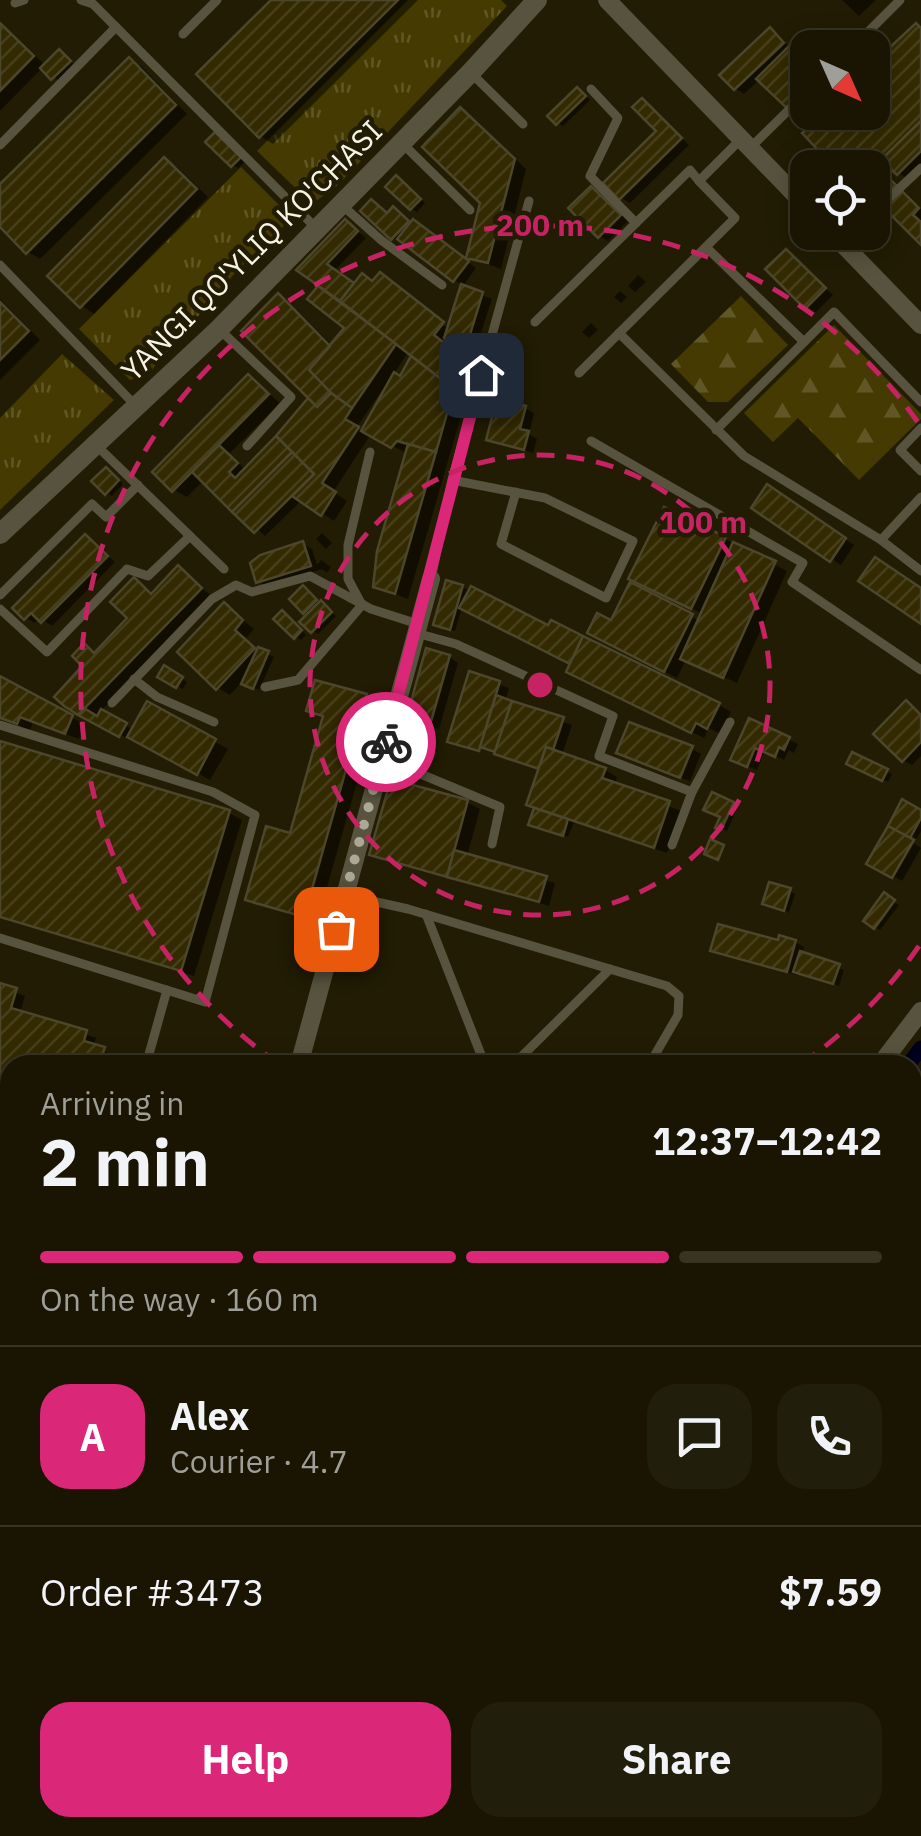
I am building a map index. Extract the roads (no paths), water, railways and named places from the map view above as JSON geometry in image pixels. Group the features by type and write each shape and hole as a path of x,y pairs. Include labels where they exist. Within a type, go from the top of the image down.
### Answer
{"street":[{"path":"607,0 790,189"},
{"name":"YANGI QO'YLIQ KO'CHASI","path":"0,534 219,329 470,72 525,4"},
{"path":"854,250 921,325"},
{"path":"302,1055 431,579"},
{"path":"888,1055 921,1011"}],"lane":[{"path":"81,0 94,4 317,229"},
{"path":"183,34 216,0"},
{"path":"870,30 900,0"},
{"path":"0,145 116,26"},
{"path":"470,72 523,124"},
{"path":"590,89 618,118 590,176 636,222"},
{"path":"699,181 790,107"},
{"path":"402,143 470,210"},
{"path":"890,197 921,168"},
{"path":"535,322 690,170 735,218 579,373"},
{"path":"431,579 452,480 529,201"},
{"path":"341,204 381,240 442,285"},
{"path":"706,247 804,342"},
{"path":"0,265 136,407"},
{"path":"716,430 834,312 921,402"},
{"path":"219,329 291,397 247,446"},
{"path":"619,333 744,456 881,540 921,570"},
{"path":"921,428 900,450 921,471"},
{"path":"591,441 803,563 792,582 921,670"},
{"path":"95,444 224,569"},
{"path":"362,605 348,579 348,545 370,452"},
{"path":"452,480 516,492 544,498 633,541 606,598 500,544 516,492"},
{"path":"0,595 92,504 106,518 138,485"},
{"path":"881,540 921,497"},
{"path":"0,610 47,652 127,570 148,576 190,536"},
{"path":"112,703 212,599 236,585 252,592 310,576 362,605 613,716 599,756 692,792"},
{"path":"264,687 298,680 362,605"},
{"path":"134,679 157,696 214,722"},
{"path":"672,845 692,792 730,722"},
{"path":"0,724 213,792 255,815 205,1002 0,938"},
{"path":"379,766 424,775 500,808 492,844"},
{"path":"345,894 426,914 667,986 679,996 678,1015 654,1055"},
{"path":"426,914 482,1055"},
{"path":"523,1055 610,969"},
{"path":"149,1055 168,990"}],"waterway":[{"path":"916,1055 921,1048"}]}
